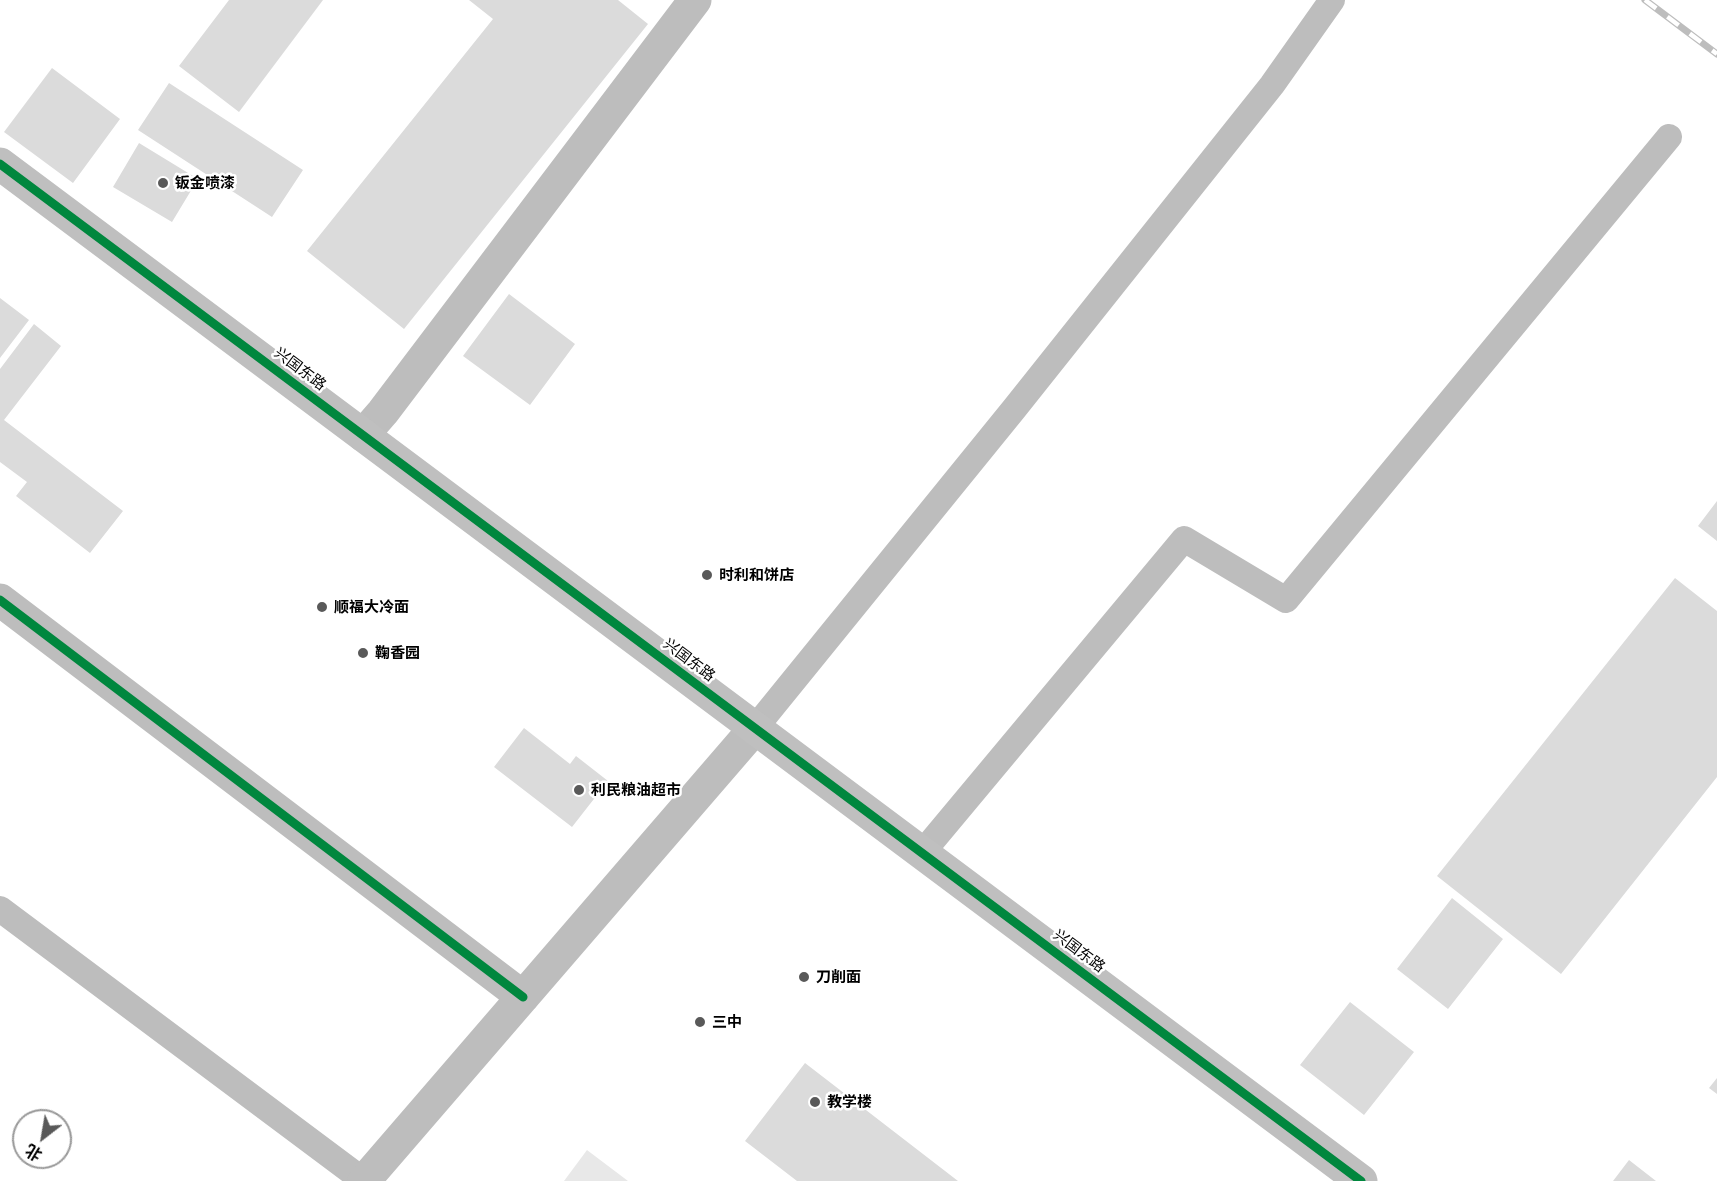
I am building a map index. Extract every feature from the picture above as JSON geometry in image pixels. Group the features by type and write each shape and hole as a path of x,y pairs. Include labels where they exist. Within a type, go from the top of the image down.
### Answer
{"street":[{"path":"363,435 383,412 695,0"},
{"name":"兴国东路","path":"0,164 1361,1181"},
{"path":"0,600 523,997"},
{"path":"364,1181 755,728"}],"lane":[{"path":"755,728 1014,409 1272,85 1332,0"},
{"path":"922,853 1184,539 1286,600 1669,136"},
{"path":"0,909 364,1181"}],"shaded area":[{"path":"587,1150 628,1181 564,1181"}],"building":[{"path":"229,0 323,0 239,112 179,66"},
{"path":"469,0 618,0 648,24 404,329 307,251 493,19"},
{"path":"52,68 120,119 73,183 4,132"},
{"path":"169,83 303,170 272,217 138,130"},
{"path":"139,143 198,179 172,222 113,187"},
{"path":"509,294 575,344 530,405 463,356"},
{"path":"0,298 29,320 0,358"},
{"path":"34,324 61,346 4,420 123,511 90,553 16,496 27,482 0,462 0,369"},
{"path":"1717,501 1717,541 1698,526"},
{"path":"1675,578 1717,611 1717,777 1561,974 1437,876"},
{"path":"524,728 570,764 576,756 608,781 572,827 494,767"},
{"path":"1452,898 1503,939 1448,1009 1397,969"},
{"path":"1350,1002 1414,1052 1364,1115 1300,1065"},
{"name":"教学楼","path":"805,1063 958,1181 797,1181 745,1141"},
{"path":"1717,1078 1717,1094 1709,1088"},
{"path":"1629,1160 1656,1181 1613,1181"}],"railway":[{"path":"1645,0 1717,54"}],"cycle path":[{"path":"0,164 1361,1181"},
{"path":"0,600 523,997"}],"place":[{"name":"钣金喷漆","path":"163,183"},
{"name":"时利和饼店","path":"707,575"},
{"name":"顺福大冷面","path":"322,607"},
{"name":"鞠香园","path":"363,653"},
{"name":"利民粮油超市","path":"579,790"},
{"name":"刀削面","path":"804,977"},
{"name":"三中","path":"700,1022"},
{"name":"教学楼","path":"815,1102"}]}
